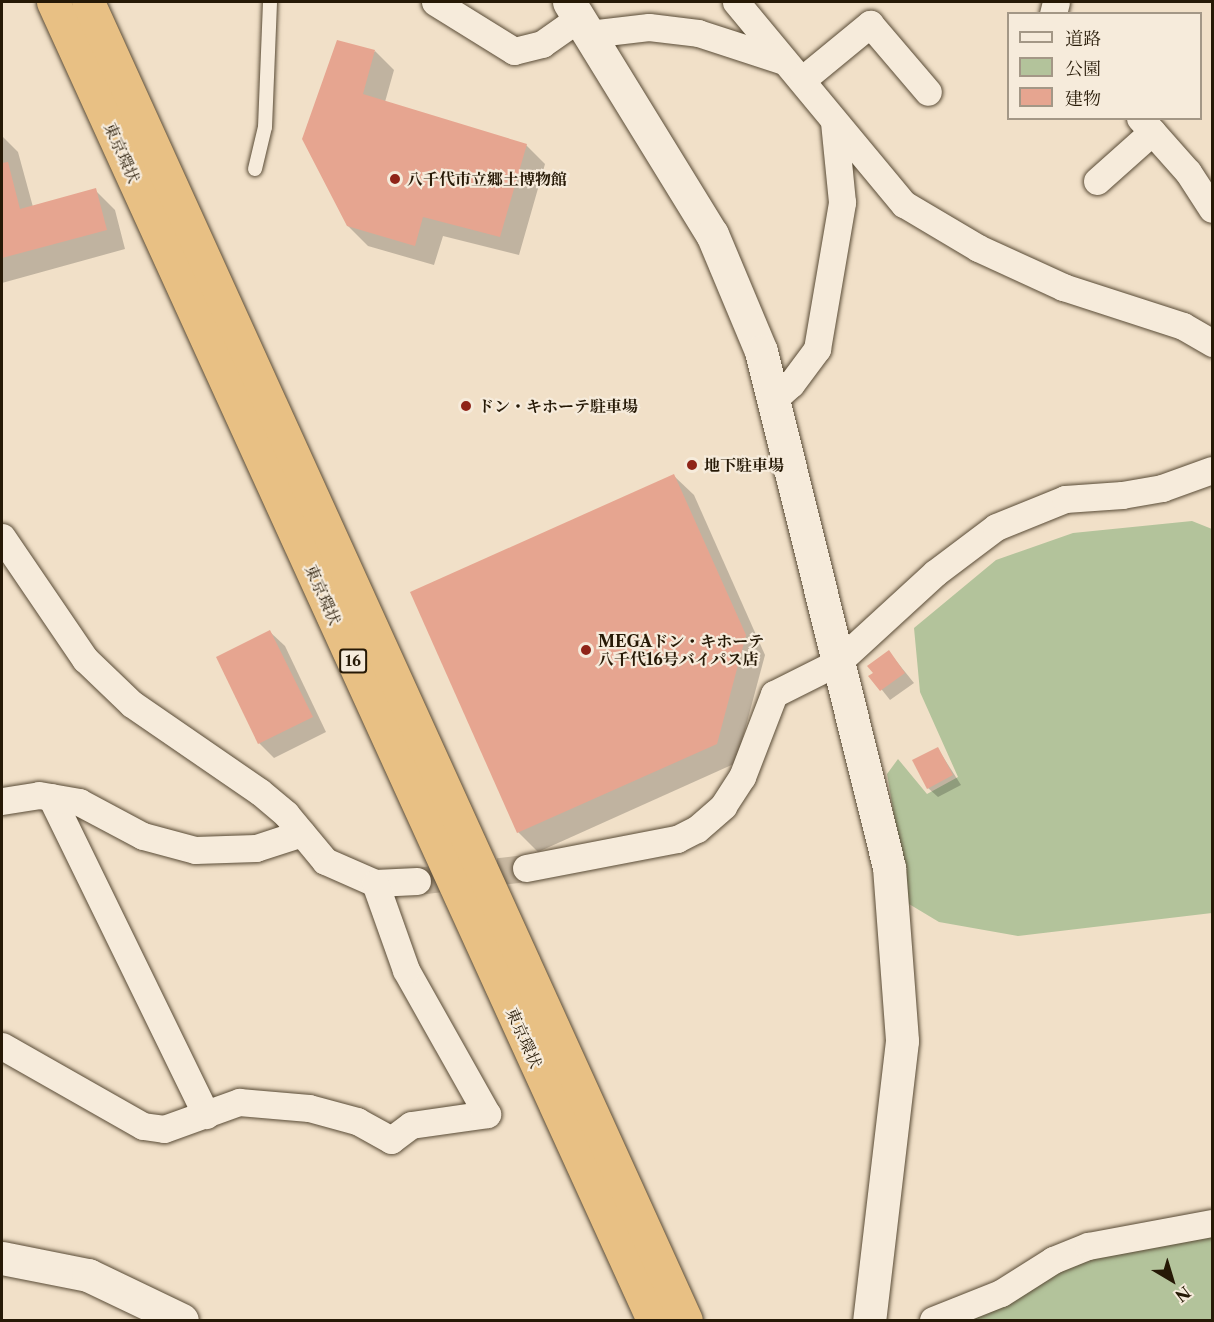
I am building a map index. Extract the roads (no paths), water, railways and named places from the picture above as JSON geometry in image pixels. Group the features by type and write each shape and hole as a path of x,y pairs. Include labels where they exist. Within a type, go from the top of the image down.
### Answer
{"highway":[{"name":"東京環状","path":"53,2 653,1320"},
{"name":"東京環状","path":"88,2 686,1320"}],"street":[{"path":"435,2 514,51 542,44 579,18 698,33 795,70"},
{"path":"736,2 795,70 834,122 904,204 959,238 1064,287 1184,326 1212,343"},
{"path":"579,18 712,234 761,351 889,867 902,1041 869,1320"},
{"path":"795,70 870,24 928,92"},
{"path":"773,400 791,384 817,349 842,202 834,122"},
{"path":"1097,181 1146,125 1188,172 1212,208"},
{"path":"526,868 678,839 697,829 723,806 742,777 774,694 838,662 935,573 996,526 1065,499 1162,488 1212,470"},
{"path":"2,537 85,659 132,704 260,792 302,833 325,861 345,873 375,882 417,881"},
{"path":"2,801 39,795 79,802 143,837 195,850 256,848 302,833"},
{"path":"51,797 206,1115"},
{"path":"2,1046 143,1126 164,1130 239,1102 309,1108 357,1121 391,1140 411,1125 487,1114 406,970 375,882"},
{"path":"933,1320 1001,1293 1053,1260 1088,1246 1212,1223"},
{"path":"2,1258 88,1275 128,1310 182,1320"}],"lane":[{"path":"255,169 265,128 270,2"}],"tunnel":[{"path":"417,881 526,868"}],"place":[{"name":"八千代市立郷土博物館","path":"395,179"},
{"name":"ドン・キホーテ駐車場","path":"466,406"},
{"name":"地下駐車場","path":"692,465"},
{"name":"MEGAドン・キホーテ 八千代16号バイパス店","path":"586,650"}]}
